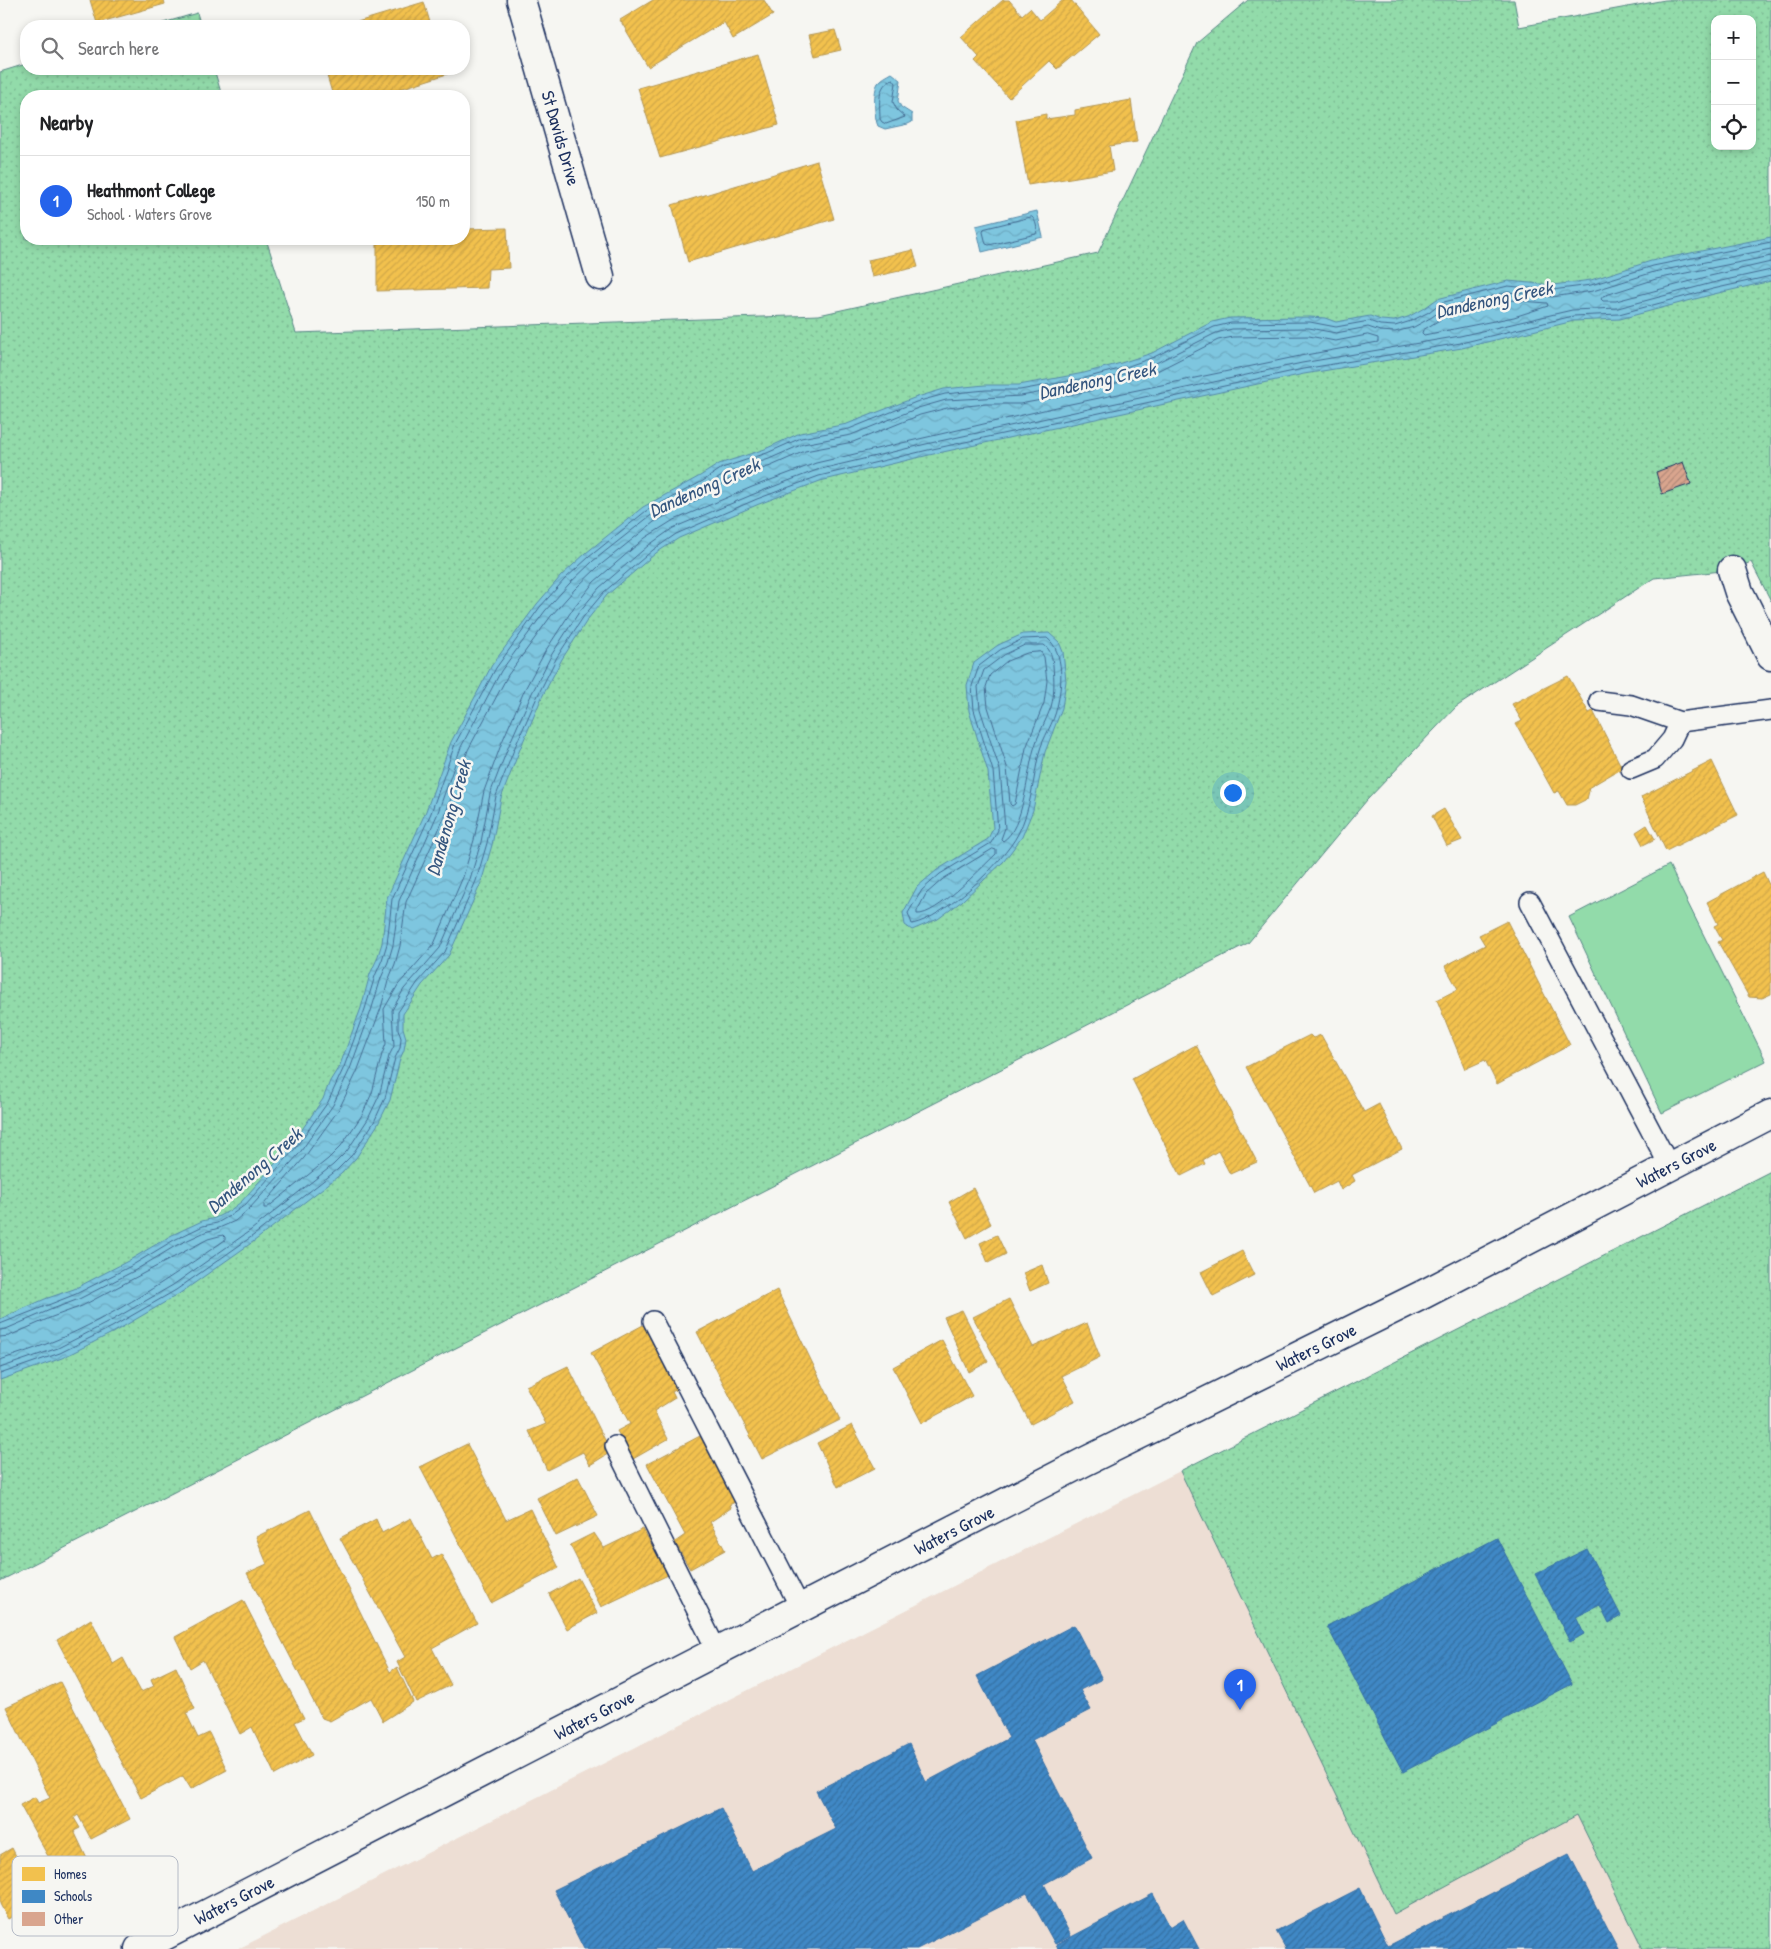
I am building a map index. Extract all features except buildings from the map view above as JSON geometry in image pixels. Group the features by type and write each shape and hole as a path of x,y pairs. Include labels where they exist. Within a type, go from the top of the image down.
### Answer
{"street":[{"name":"St Davids Drive","path":"521,0 600,276"},
{"path":"1732,570 1739,592 1771,656"},
{"name":"Waters Grove","path":"178,1929 1084,1462 1424,1294 1771,1114"},
{"name":"Waters Grove","path":"139,1949 164,1936"}],"lane":[{"path":"1599,701 1631,705 1680,722 1771,710"},
{"path":"1631,769 1655,759 1672,739 1680,722"},
{"path":"1530,902 1670,1167"},
{"path":"653,1320 801,1609"},
{"path":"615,1446 717,1651"}],"shaded area":[{"path":"1771,1171 1771,1949 238,1949 1180,1471"}],"green space":[{"path":"1248,0 1514,0 1519,27 1665,0 1771,0 1771,601 1751,562 1732,570 1654,578 1456,707 1367,800 1248,943 0,1581 0,72 20,66 20,75 216,75 220,90 20,90 20,245 268,245 296,333 819,315 1098,253 1197,43"},
{"path":"197,13 199,20 173,20"},
{"path":"1669,865 1766,1061 1662,1113 1569,917"},
{"path":"1771,1171 1771,1949 1643,1949 1577,1815 1394,1914 1180,1471"}],"water":[{"path":"892,73 901,80 898,101 901,107 912,114 912,122 885,129 878,126 875,92 878,83"},
{"path":"1037,211 1043,237 982,252 976,226"},
{"name":"Dandenong Creek","path":"1771,237 1771,281 1620,319 1574,321 1462,348 1304,374 929,455 820,481 759,504 679,538 656,553 607,595 588,619 562,659 542,697 501,798 492,845 481,883 449,955 422,985 403,1014 403,1028 406,1038 390,1100 378,1124 356,1158 341,1174 257,1239 179,1294 114,1332 62,1358 0,1380 0,1319 45,1299 74,1289 128,1261 172,1235 229,1211 241,1202 290,1147 323,1099 330,1081 340,1065 382,943 387,898 426,811 451,742 492,665 537,604 561,576 586,553 643,507 719,464 765,449 800,433 847,424 914,398 944,389 985,385 1019,385 1084,373 1152,353 1212,322 1230,318 1310,317 1325,318 1336,322 1370,316 1381,320 1394,321 1408,317 1437,299 1508,281 1553,285 1591,280 1651,261"},
{"path":"1049,633 1059,642 1063,652 1066,681 1062,708 1045,752 1033,810 1022,837 1004,861 962,901 938,919 912,930 905,925 903,913 917,887 937,870 988,839 993,828 988,772 969,711 967,685 974,663 998,645 1023,634"}],"place":[{"name":"Heathmont College","path":"1240,1710"}]}
